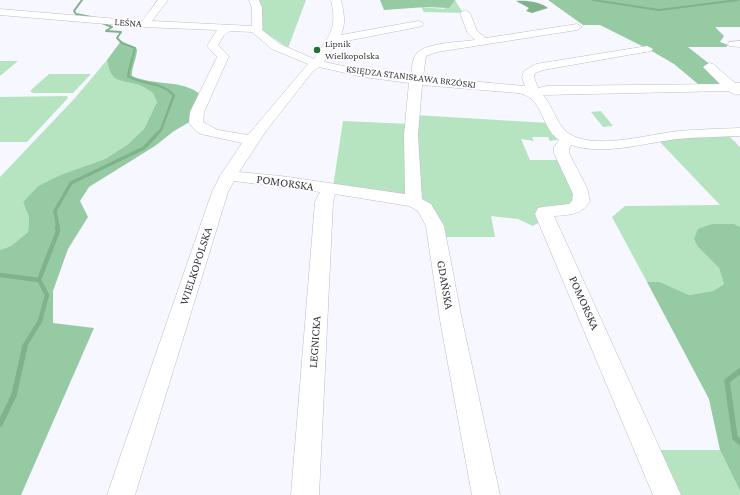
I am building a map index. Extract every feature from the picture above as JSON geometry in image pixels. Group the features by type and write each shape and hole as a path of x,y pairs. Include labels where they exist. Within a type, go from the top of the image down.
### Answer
{"street":[{"path":"145,24 163,0"},
{"path":"254,0 257,8 256,29"},
{"name":"WIELKOPOLSKA","path":"121,495 220,192 228,176 254,140 309,68 317,64 334,40 340,23 336,0"},
{"name":"LEŚNA","path":"0,12 99,21 256,29"},
{"path":"465,13 472,32 484,42"},
{"path":"334,40 418,24"},
{"path":"414,201 411,135 412,110 419,59 422,54 435,49 577,27"},
{"path":"227,28 220,33 212,46 223,56 197,112 196,123 200,128 207,132 254,140"},
{"name":"KSIĘDZA STANISŁAWA BRZÓSKI","path":"256,29 260,35 276,46 317,64 416,80 526,90 534,93 547,90 737,89"},
{"path":"647,49 535,68 530,71 528,77 534,93 540,98 557,131 568,139 581,143 594,144 678,135 740,132"},
{"path":"709,67 737,89"},
{"name":"POMORSKA","path":"568,139 562,147 561,154 577,185 581,200 579,205 573,208 550,210 544,212 544,214 580,293 667,495"},
{"name":"POMORSKA","path":"228,176 281,181 414,201"},
{"name":"LEGNICKA","path":"305,495 324,208 329,189"},
{"name":"GDAŃSKA","path":"414,201 425,208 435,226 451,320 486,495"}],"shaded area":[{"path":"258,0 306,0 288,48 263,31 262,9"},
{"path":"380,0 455,0 449,8 426,7 384,10"},
{"path":"455,0 463,13 424,12 421,7 444,9"},
{"path":"548,0 740,0 740,27 715,27 724,36 720,42 728,45 726,47 688,47 712,66 722,85 698,84 674,64 650,50 600,25 583,25"},
{"path":"516,1 533,2 548,8 532,13 526,11 529,8"},
{"path":"121,41 137,49 132,76 149,81 184,86 193,89 200,94 193,120 174,131 155,146 89,187 80,201 88,217 68,249 53,291 53,323 94,328 21,495 0,495 0,250 11,246 28,232 29,217 23,202 38,186 60,175 105,159 127,145 144,129 157,102 153,93 139,85 121,81 114,77 111,73 107,60"},
{"path":"107,60 111,73 114,77 121,81 139,85 153,92 157,102 144,129 127,145 105,159 60,175 38,186 23,202 29,217 28,232 11,246 0,250 0,177 75,98"},
{"path":"0,61 18,61 0,76"},
{"path":"49,74 91,74 73,93 33,93 30,91"},
{"path":"67,96 68,98 27,142 0,142 0,97"},
{"path":"601,111 613,126 603,127 591,112"},
{"path":"415,115 548,123 561,139 550,141 548,137 532,137 534,141 521,139 530,160 557,160 577,199 533,226 518,219 491,216 495,237 440,237 419,199"},
{"path":"343,121 409,124 410,195 333,187"},
{"path":"727,134 740,147 740,227 733,224 698,247 719,268 724,284 713,291 689,295 660,282 647,282 612,217 625,206 720,205 658,140"},
{"path":"712,224 734,224 740,227 740,491 720,450 709,399 647,282 660,282 689,295 713,291 724,284 719,268 698,247 694,239 698,229"},
{"path":"654,450 720,450 740,491 740,495 673,495"}],"waterway":[{"path":"82,0 74,11 76,14 91,17"},
{"path":"593,0 659,10 738,0"},
{"path":"97,21 112,27 106,31 121,32 117,38 122,43 135,48 132,60"},
{"path":"132,59 128,76 140,81 158,85 174,95 161,130 158,133"},
{"path":"58,228 55,211 71,183 144,148 158,133"},
{"path":"39,280 58,231 57,227"},
{"path":"0,275 39,280"},
{"path":"24,347 40,321 47,295 39,280"},
{"path":"0,424 14,395 25,346"},
{"path":"740,371 727,381 735,438 740,442"}],"place":[{"name":"Lipnik Wielkopolska","path":"317,50"}]}
